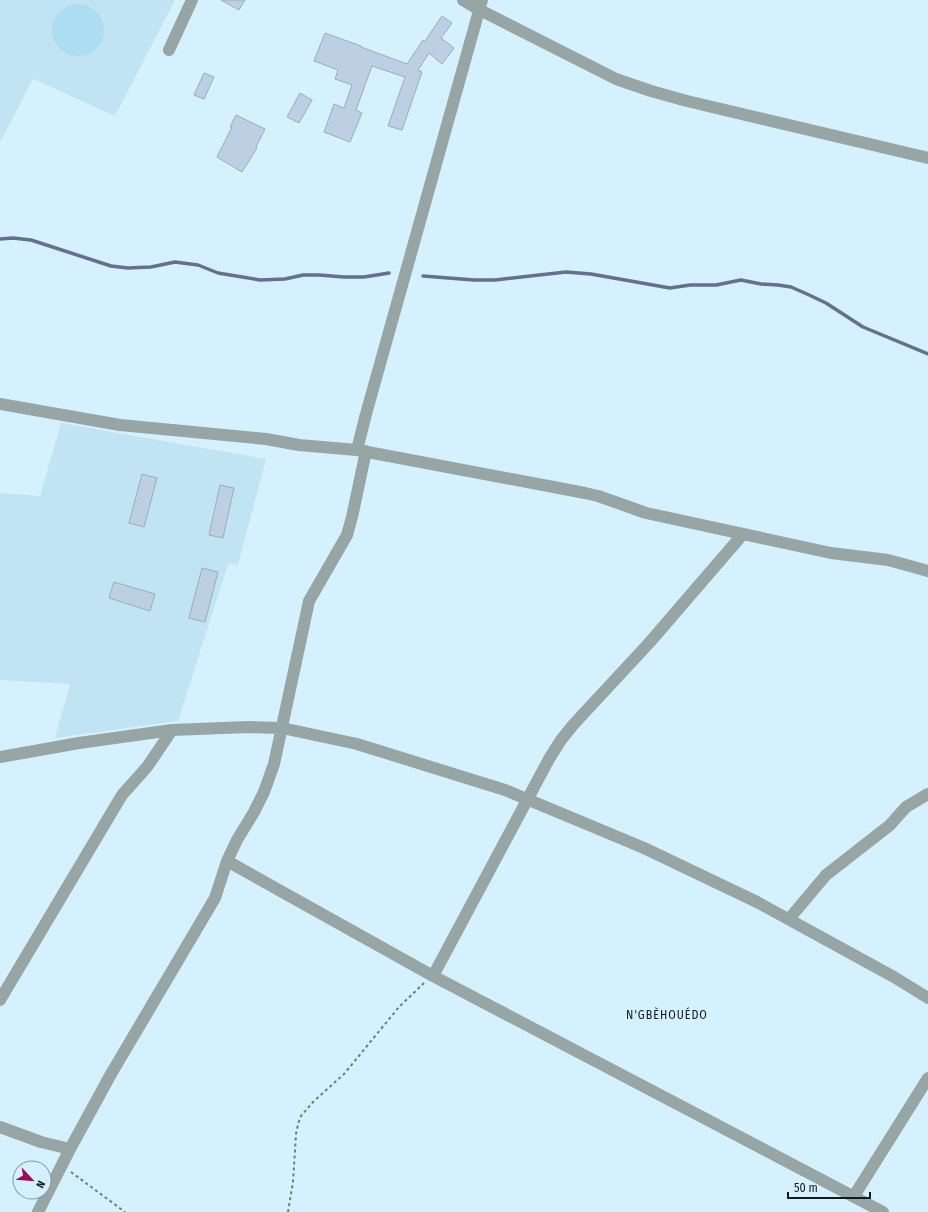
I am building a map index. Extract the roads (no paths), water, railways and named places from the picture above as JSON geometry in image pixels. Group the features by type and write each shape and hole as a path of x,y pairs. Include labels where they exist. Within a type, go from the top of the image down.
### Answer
{"street":[{"path":"169,50 192,0"},
{"path":"463,0 480,5 616,80 687,101 928,158"},
{"path":"38,1212 111,1074 215,898 228,860 264,792 274,764 309,601 346,535 352,516 372,391 480,5"},
{"path":"0,404 120,425 266,439 299,445 362,450 584,492 646,513 831,553 888,560 928,571"},
{"path":"433,976 549,759 561,740 650,642 743,534"},
{"path":"0,757 79,742 172,730 248,727 282,728 357,744 528,798 644,848 789,918 894,977 928,998"},
{"path":"0,1000 122,795 147,767 172,730"},
{"path":"789,918 826,875 890,825 906,807 928,794"},
{"path":"228,860 433,976 883,1212"},
{"path":"854,1196 928,1078"},
{"path":"0,1127 41,1142 70,1149"}],"waterway":[{"path":"0,239 13,238 31,240 111,266 128,268 151,267 175,262 198,265 218,273 260,280 285,279 303,275 364,277 389,273"},
{"path":"423,276 495,280 566,272 591,274 670,288 690,285 716,285 741,280 791,287 826,303 863,327 928,354"}],"district":[{"name":"N'GBÈHOUÉDO","path":"667,1015"}]}
